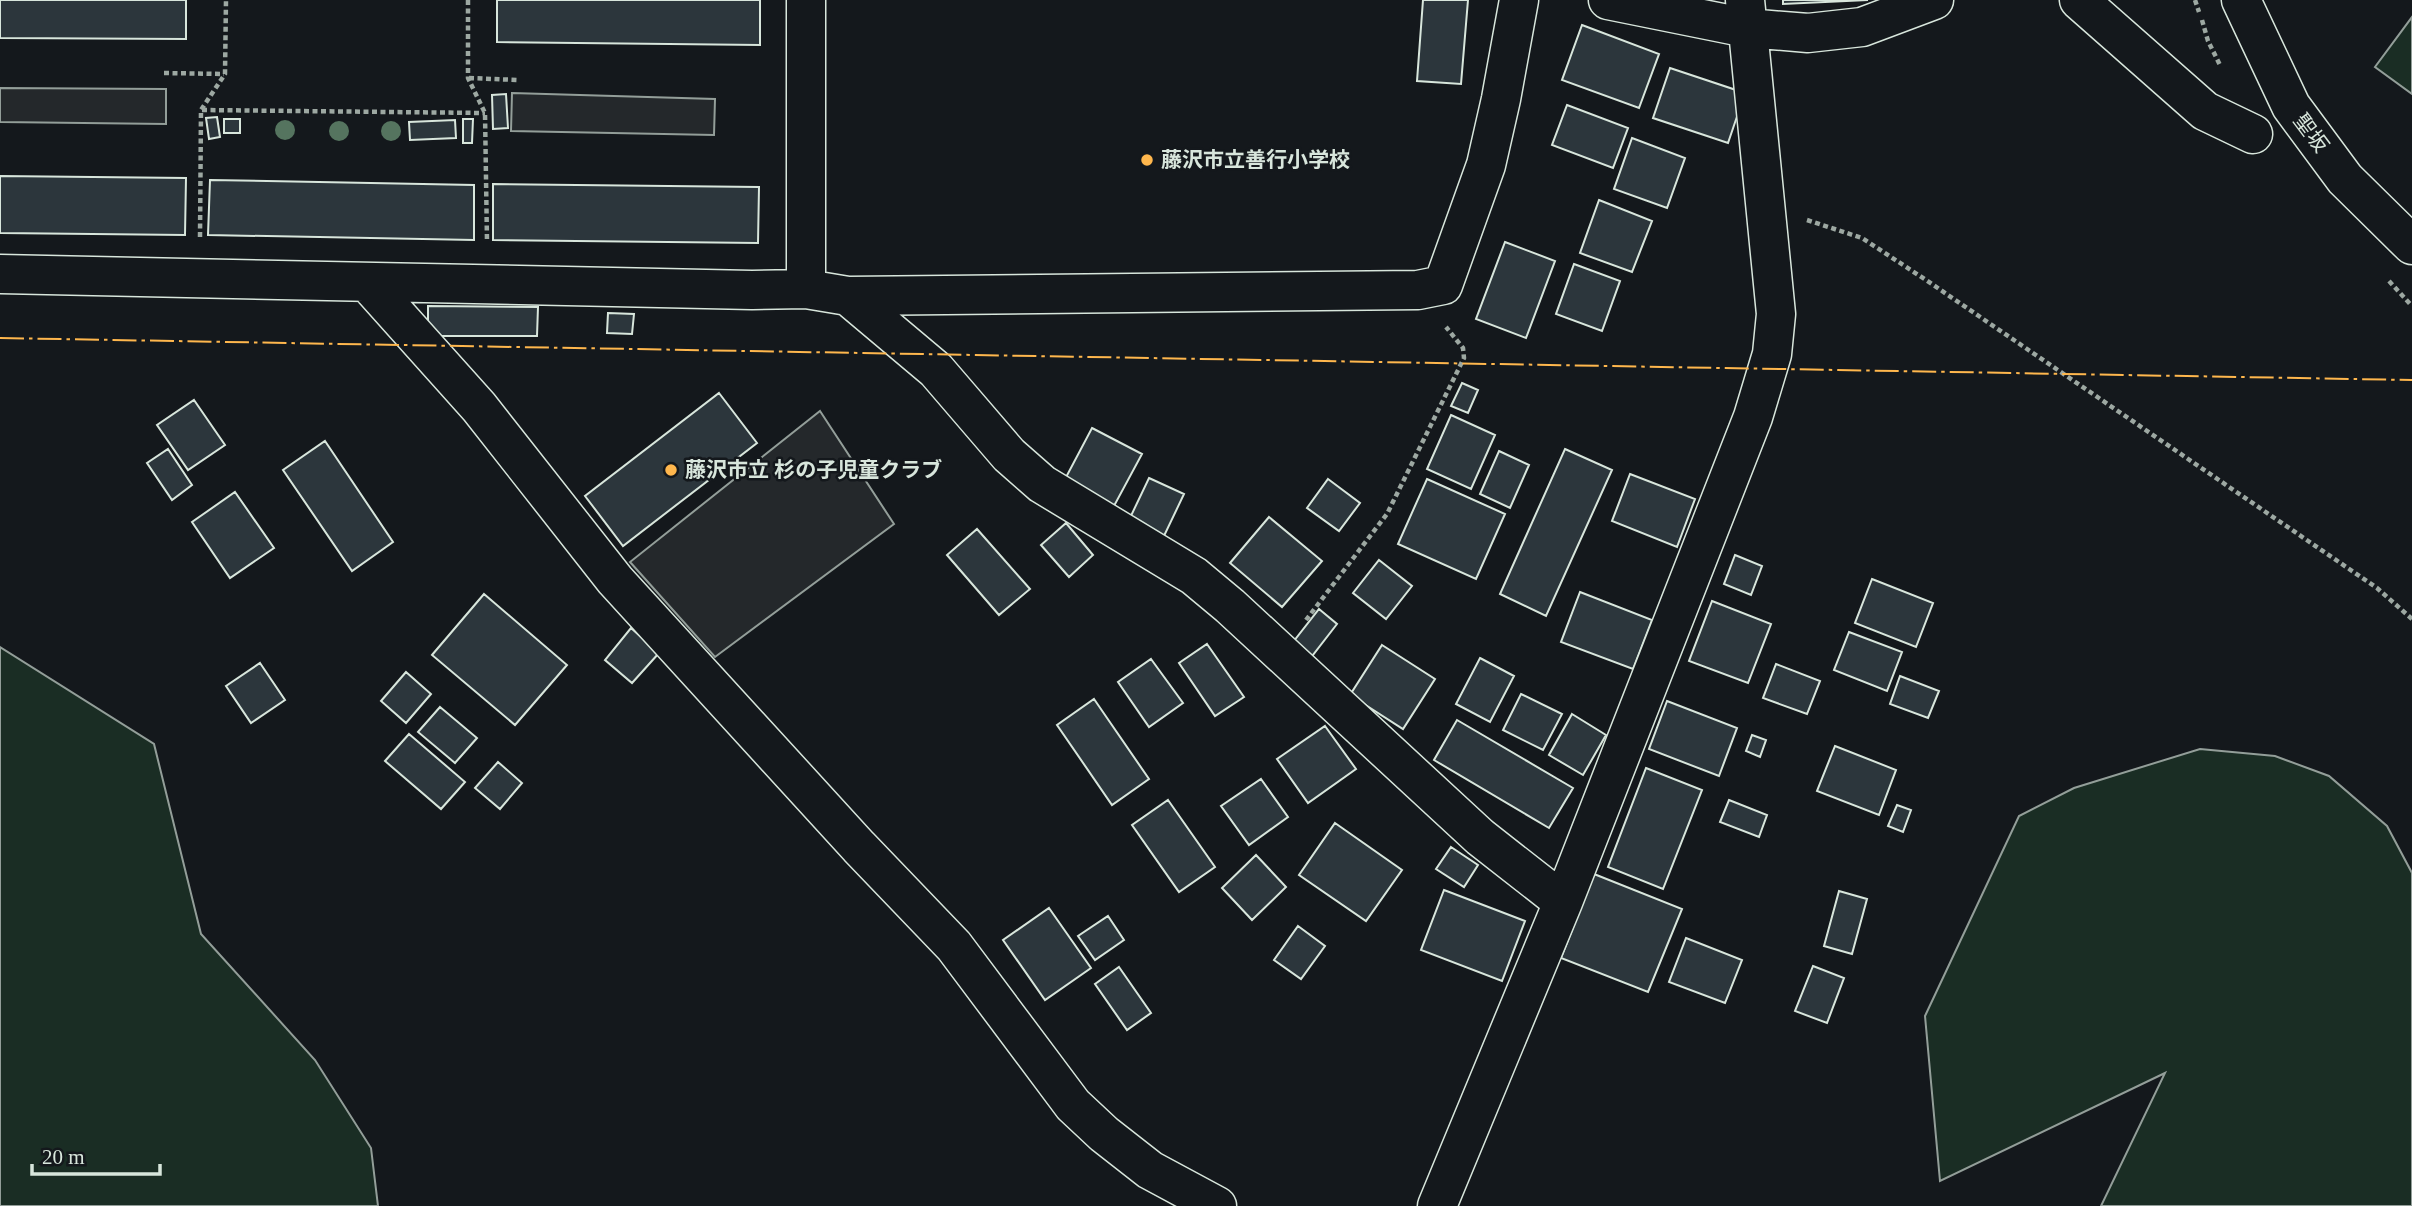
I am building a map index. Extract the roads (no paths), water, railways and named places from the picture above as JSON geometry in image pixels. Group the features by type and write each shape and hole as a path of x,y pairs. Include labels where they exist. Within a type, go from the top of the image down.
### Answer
{"street":[{"path":"806,0 806,289"},
{"path":"0,274 806,289 848,296 1418,290 1443,285 1486,165 1502,100 1519,0"},
{"path":"1608,0 1746,14 1808,33 1862,27 1934,0"},
{"path":"2079,0 2205,111 2253,134"},
{"name":"聖坂","path":"2241,0 2291,106 2345,179 2412,245"},
{"path":"1437,1206 1563,902 1754,417 1772,354 1776,314 1746,14"},
{"path":"368,282 479,407 615,580 849,837 954,946 1073,1105 1104,1135 1150,1170 1217,1206"},
{"path":"848,296 936,370 1009,455 1042,484 1194,576 1230,606 1480,837 1563,902"}],"place":[{"name":"藤沢市立善行小学校","path":"1147,160"},
{"name":"藤沢市立 杉の子児童クラブ","path":"671,470"}]}
